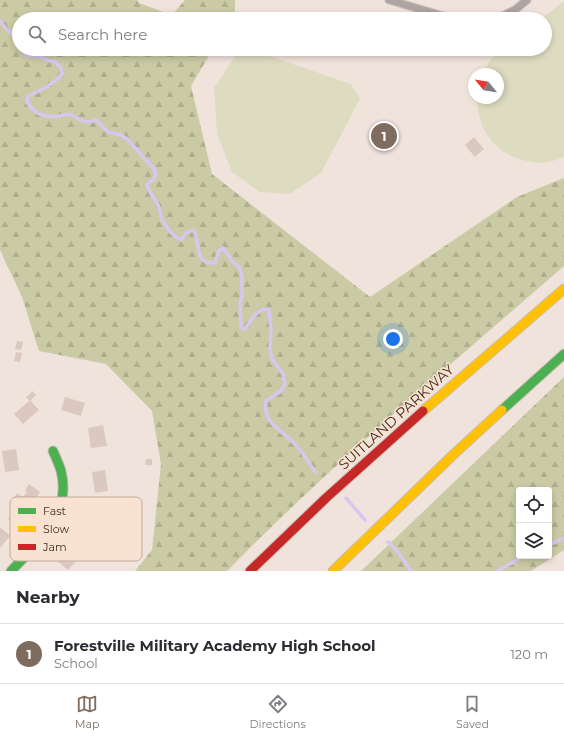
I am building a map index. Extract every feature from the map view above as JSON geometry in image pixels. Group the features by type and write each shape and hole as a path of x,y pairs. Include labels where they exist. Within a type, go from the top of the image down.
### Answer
{"main road":[{"name":"SUITLAND PARKWAY","path":"250,571 423,410 564,289"},
{"path":"333,571 450,458 564,354"},
{"path":"53,451 58,461 64,485 64,497"},
{"path":"12,571 21,561"}],"lane":[{"path":"389,0 430,12"},
{"path":"510,12 527,0"}],"green space":[{"path":"0,0 137,0 139,3 164,12 12,12 12,56 209,56 191,86 212,174 370,297 517,197 564,178 564,266 350,453 227,571 135,571 152,550 161,464 152,411 106,364 39,351 22,297 0,250"},
{"path":"185,0 235,0 235,11 175,12"},
{"path":"564,1 564,157 543,163 532,162 517,158 507,153 490,139 480,120 478,104 504,104 504,68 485,68 494,56 552,56 552,12 550,12"},
{"path":"235,56 269,56 351,84 360,99 321,173 290,194 260,192 232,172 217,134 214,88"},
{"path":"564,377 564,550 552,558 552,487 516,487 516,559 550,559 531,571 361,571"}],"building":[{"path":"474,137 484,149 475,157 465,145"},
{"path":"17,341 23,342 21,350 15,349"},
{"path":"16,352 22,353 20,362 14,361"},
{"path":"33,391 36,395 30,401 26,397"},
{"path":"65,397 85,403 81,416 61,410"},
{"path":"30,400 39,410 23,424 14,414"},
{"path":"103,425 107,446 91,448 88,428"},
{"path":"16,449 19,470 5,472 2,451"},
{"path":"146,459 152,459 152,465 145,465"},
{"path":"105,470 108,491 95,493 92,472"},
{"path":"29,484 40,492 37,497 23,497 27,492 25,490"},
{"path":"17,493 23,497 15,497"},
{"path":"0,527 10,536 0,548"},
{"path":"57,561 76,561 68,570"}],"waterway":[{"path":"0,21 12,34"},
{"path":"26,56 42,57 49,61 55,61 61,68 62,74 51,84 28,96 27,102 35,112 46,116 70,114 86,122 96,120 108,132 121,135 127,139 155,170 156,175 153,180 147,184 158,205 162,219 170,231 181,240 186,233 193,230 196,235 200,256 203,260 215,263 219,251 223,248 232,261 239,267 242,276 242,296 240,303 241,328 245,329 253,318 264,309 269,310 271,329 270,350 272,359 283,374 285,384 281,391 266,401 265,408 269,420 292,441 315,472"},
{"path":"346,498 365,520"},
{"path":"552,544 564,538"},
{"path":"388,542 398,552 411,571"},
{"path":"497,571 519,559"}],"traffic: fast":[{"path":"502,410 564,354"},
{"path":"53,451 61,471 63,486 62,497"},
{"path":"11,571 21,561"}],"traffic: slow":[{"path":"423,411 564,289"},
{"path":"333,571 455,453 502,410"}],"traffic: jam":[{"path":"250,571 326,498 423,411"}],"place":[{"name":"Forestville Military Academy High School","path":"384,136"}]}
